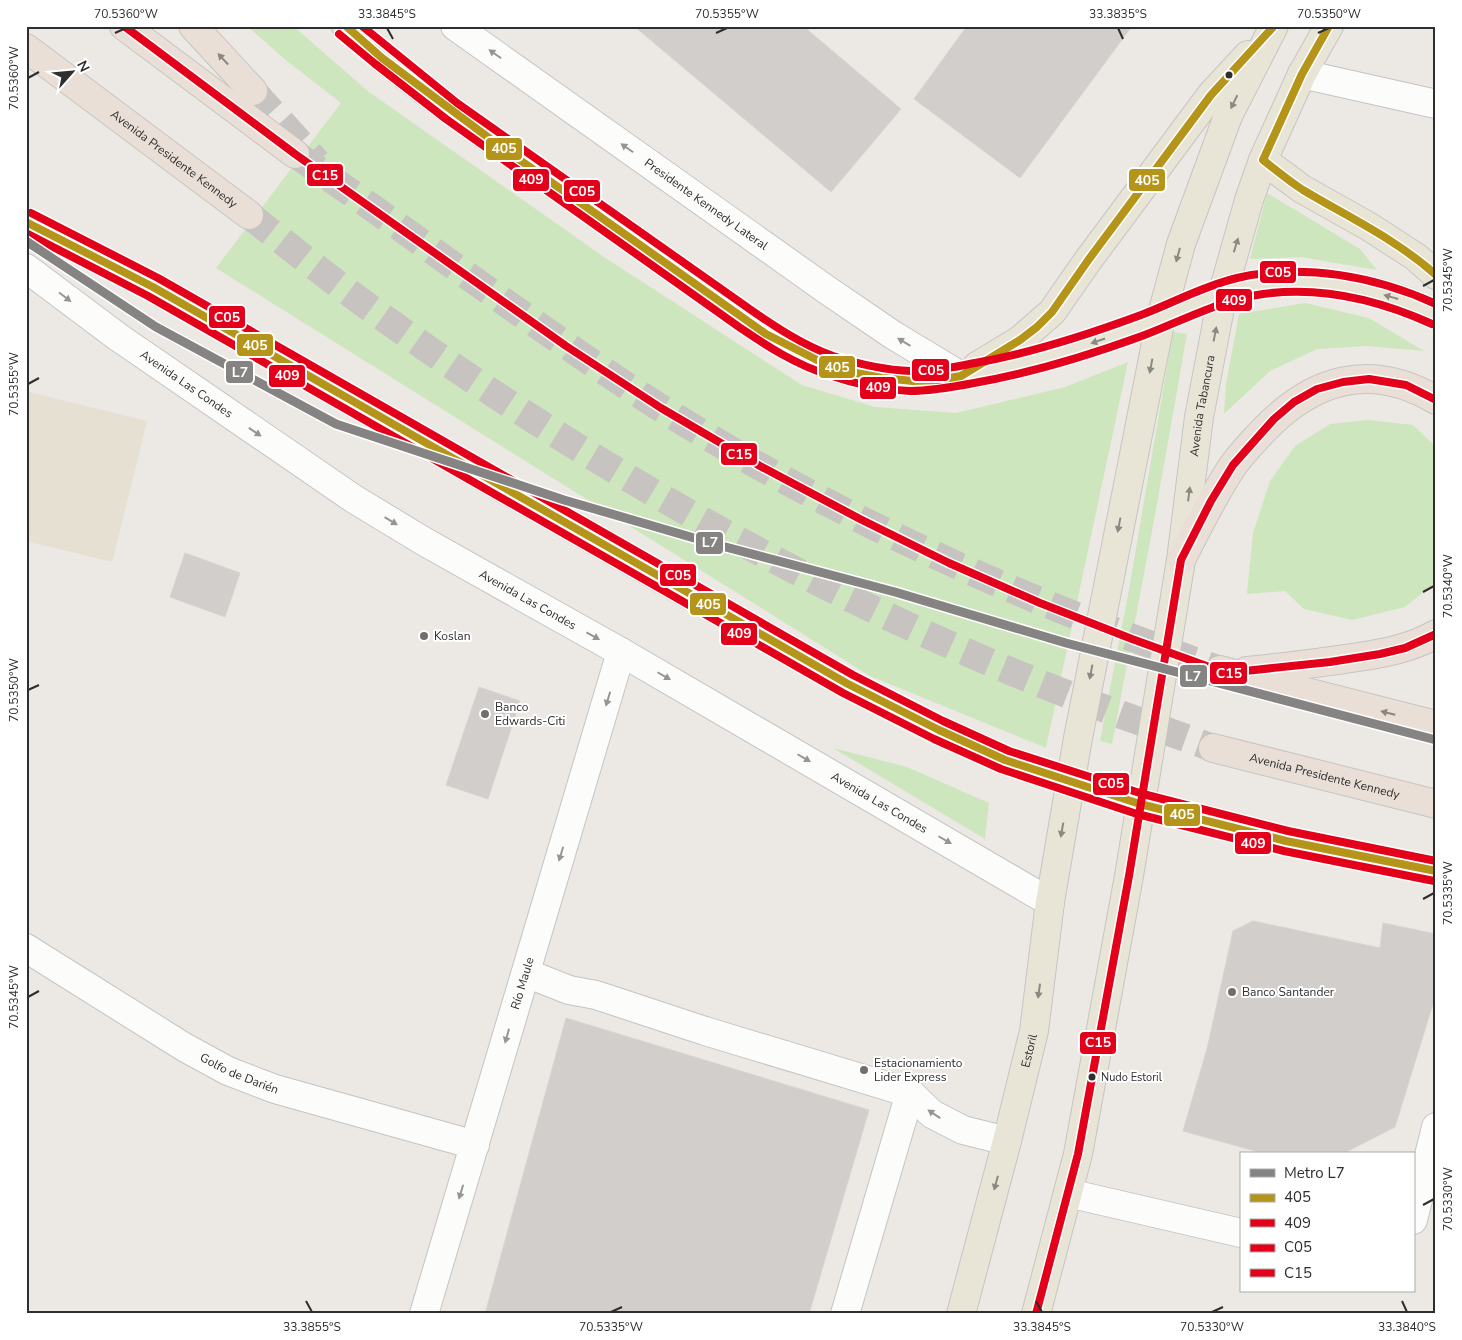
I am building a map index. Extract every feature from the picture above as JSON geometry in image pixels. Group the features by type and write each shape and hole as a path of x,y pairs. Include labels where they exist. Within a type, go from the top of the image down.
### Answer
{"highway":[{"path":"124,26 294,154"},
{"path":"193,26 253,91"},
{"name":"Avenida Presidente Kennedy","path":"26,48 249,215"},
{"path":"1181,560 1233,465 1274,419 1294,402 1318,389 1343,382 1369,379 1406,385 1436,400"},
{"path":"1436,634 1405,648 1380,654 1330,662 1223,671 1436,724"},
{"name":"Avenida Presidente Kennedy","path":"1213,748 1436,804"}],"main road":[{"path":"346,26 382,58 493,141 766,334 821,362 851,372 913,381 937,380 1022,364 1078,348 1160,318 1223,292 1264,284 1300,282 1366,290 1398,299 1436,315"},
{"name":"Avenida Tabancura","path":"1140,804 1181,560 1199,417 1223,292 1249,200 1281,117 1329,26"},
{"path":"961,376 1020,340 1052,312 1089,258 1211,96 1274,27"},
{"path":"1070,782 1160,318 1181,244 1228,116 1274,27"},
{"path":"1264,160 1302,189 1368,226 1416,258 1436,275"},
{"path":"26,222 153,287 848,684 939,730 1005,760 1140,804 1286,841 1436,871"},
{"name":"Estoril","path":"961,1314 1034,1031 1050,902 1070,782"},
{"path":"1036,1314 1078,1154 1129,876 1140,804"}],"street":[{"name":"Presidente Kennedy Lateral","path":"455,26 893,336 961,376"},
{"path":"1302,74 1436,104"},
{"name":"Avenida Las Condes","path":"26,268 126,343 354,499 434,547 622,652 1050,902"},
{"name":"Río Maule","path":"424,1314 622,652"},
{"name":"Golfo de Darién","path":"26,948 184,1047 228,1071 275,1089 475,1145"},
{"path":"526,973 569,990 596,995 910,1092 932,1114 963,1130 1007,1141"},
{"path":"845,1314 910,1092"},
{"path":"1414,1216 1436,1127"},
{"path":"1068,1193 1240,1233"},
{"path":"972,1314 976,1259"}],"shaded area":[{"path":"26,391 147,421 112,562 26,541"}],"green space":[{"path":"247,26 293,26 369,92 607,259 802,385 875,407 956,413 1065,387 1128,362 1046,748 870,676 216,268 341,103 287,61"},
{"path":"1267,193 1360,249 1377,270 1301,257 1250,259"},
{"path":"1305,303 1369,318 1424,351 1367,346 1317,349 1270,371 1224,414 1226,384 1239,314"},
{"path":"1173,332 1187,334 1112,744 1100,741 1128,595"},
{"path":"1368,420 1413,425 1436,447 1436,582 1405,607 1352,620 1304,609 1285,591 1247,594 1253,533 1270,481 1295,446 1330,424"},
{"path":"833,748 907,767 989,803 985,839"}],"building":[{"path":"634,26 803,26 901,109 831,192"},
{"path":"967,26 1132,26 1020,178 914,99"},
{"path":"185,553 240,573 225,617 170,597"},
{"path":"479,687 520,701 488,799 446,785"},
{"path":"1253,921 1380,948 1383,923 1436,934 1436,994 1395,1127 1346,1152 1259,1152 1183,1131 1207,1049 1233,931"},
{"path":"566,1018 869,1110 809,1314 485,1314"}],"tunnel":[{"path":"253,91 317,162"},
{"path":"295,154 612,377 726,447 793,485 932,554 1003,585 1075,615 1220,670"},
{"path":"249,215 359,300 443,360 572,444 705,522 844,595 938,640 1082,700 1213,748"}],"metro line":[{"name":"L7","path":"26,241 156,327 336,424 564,500 718,545 895,592 1066,643 1436,740"}],"transit line":[{"name":"C15","path":"124,26 295,154 566,346 661,408 760,466 949,563 1040,603 1226,673 1330,662 1380,654 1405,648 1436,634"},
{"name":"405","path":"346,26 382,58 493,141 766,334 821,362 851,372 913,381 961,376 1020,340 1037,327 1052,312 1211,95 1274,26"},
{"name":"C05","path":"362,26 457,103 761,317 811,347 852,362 891,369 919,371 943,369 996,359 1038,349 1100,330 1224,281 1262,274 1313,272 1338,275 1388,286 1436,304"},
{"name":"405","path":"1329,26 1302,74 1263,160 1303,190 1405,250 1436,275"},
{"name":"409","path":"339,34 446,119 739,327 793,360 817,371 849,381 879,388 910,391 942,388 995,379 1080,357 1142,336 1216,306 1263,294 1306,292 1349,297 1391,308 1432,324"},
{"name":"C05","path":"31,213 158,278 853,675 943,721 1009,751 1143,794 1288,831 1436,861"},
{"name":"405","path":"26,222 153,287 848,684 939,730 1005,760 1140,804 1286,841 1436,871"},
{"name":"409","path":"26,233 148,296 843,693 934,739 1001,769 1137,814 1284,851 1434,881"},
{"name":"C15","path":"1036,1314 1078,1154 1129,876 1181,560 1211,501 1233,465 1274,419 1294,402 1317,389 1343,382 1369,379 1406,385 1436,400"}],"place":[{"name":"Koslan","path":"424,636"},
{"name":"Banco Edwards-Citi","path":"485,714"},
{"name":"Banco Santander","path":"1232,992"},
{"name":"Estacionamiento Lider Express","path":"864,1070"},
{"name":"Nudo Estoril","path":"1092,1077"}]}
